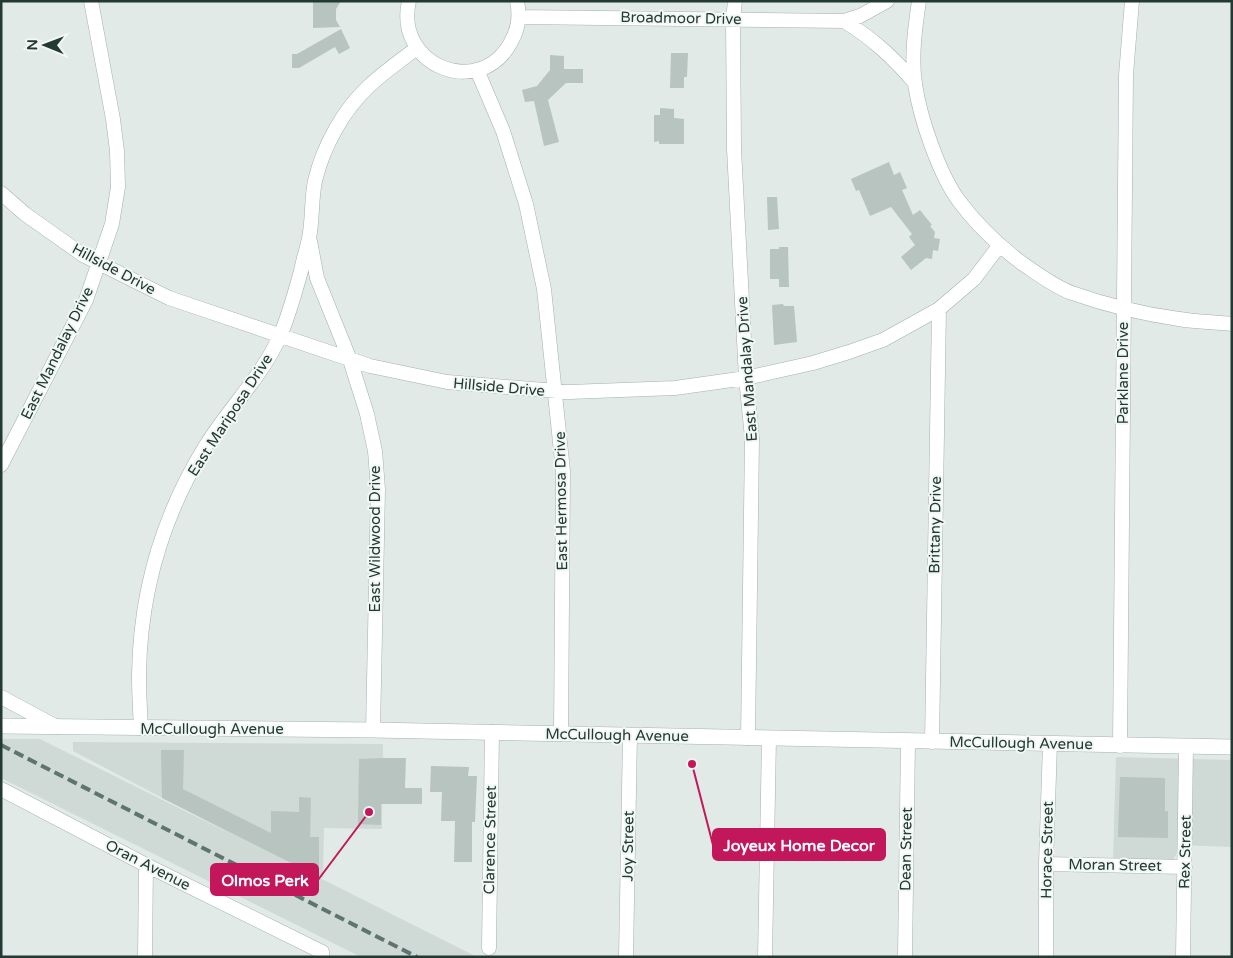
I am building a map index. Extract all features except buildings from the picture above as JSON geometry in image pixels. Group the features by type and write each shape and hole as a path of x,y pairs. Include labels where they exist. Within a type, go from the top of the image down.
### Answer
{"main road":[{"name":"McCullough Avenue","path":"1,726 492,732 1232,747"}],"street":[{"name":"East Mandalay Drive","path":"1,465 86,300 112,224 118,188 114,119 91,1"},
{"path":"409,1 407,21 417,48 426,58 444,68 463,72 477,70 494,63 507,51 516,35 519,17 516,1"},
{"name":"East Mandalay Drive","path":"735,1 733,19 734,149 746,378 752,438 748,738"},
{"name":"Broadmoor Drive","path":"519,17 844,22 860,16 887,1"},
{"path":"919,1 915,37 915,83 921,111 939,164 958,199 999,246 1040,275 1071,292 1124,308 1180,319 1232,324"},
{"name":"Parklane Drive","path":"1120,746 1126,76 1132,1"},
{"path":"844,22 876,42 915,83"},
{"name":"East Wildwood Drive","path":"280,336 291,307 309,238 315,181 337,127 354,102 368,86 417,48"},
{"name":"East Hermosa Drive","path":"477,70 504,131 526,204 544,289 563,471 561,734"},
{"name":"Hillside Drive","path":"1,193 25,214 83,256 169,298 350,360 447,382 556,392 675,388 746,378 813,363 866,346 883,340 939,309 974,279 999,246"},
{"name":"East Wildwood Drive","path":"309,238 318,278 350,360 367,414 375,451 378,489 373,730"},
{"name":"Brittany Drive","path":"932,742 939,309"},
{"name":"East Mariposa Drive","path":"141,728 139,675 142,623 151,572 159,542 180,494 205,447 256,379 280,336"},
{"path":"3,698 57,727"},
{"name":"Clarence Street","path":"489,948 492,732"},
{"name":"Joy Street","path":"626,957 630,735"},
{"path":"765,957 769,738"},
{"name":"Dean Street","path":"905,957 908,741"},
{"name":"Horace Street","path":"1046,957 1046,864 1050,744"},
{"name":"Rex Street","path":"1183,957 1186,747"},
{"name":"Oran Avenue","path":"1,789 322,955"},
{"name":"Moran Street","path":"1046,864 1184,867"},
{"path":"145,957 146,865"}],"shaded area":[{"path":"1,739 40,739 233,835 73,751 73,742 383,744 382,829 324,828 323,878 312,874 477,957 361,957 1,778"},
{"path":"1116,757 1232,760 1232,847 1178,845 1177,853 1173,860 1113,859"}],"railway":[{"path":"1,745 417,957"}],"place":[{"name":"Joyeux Home Decor","path":"692,764"},
{"name":"Olmos Perk","path":"369,812"}]}
